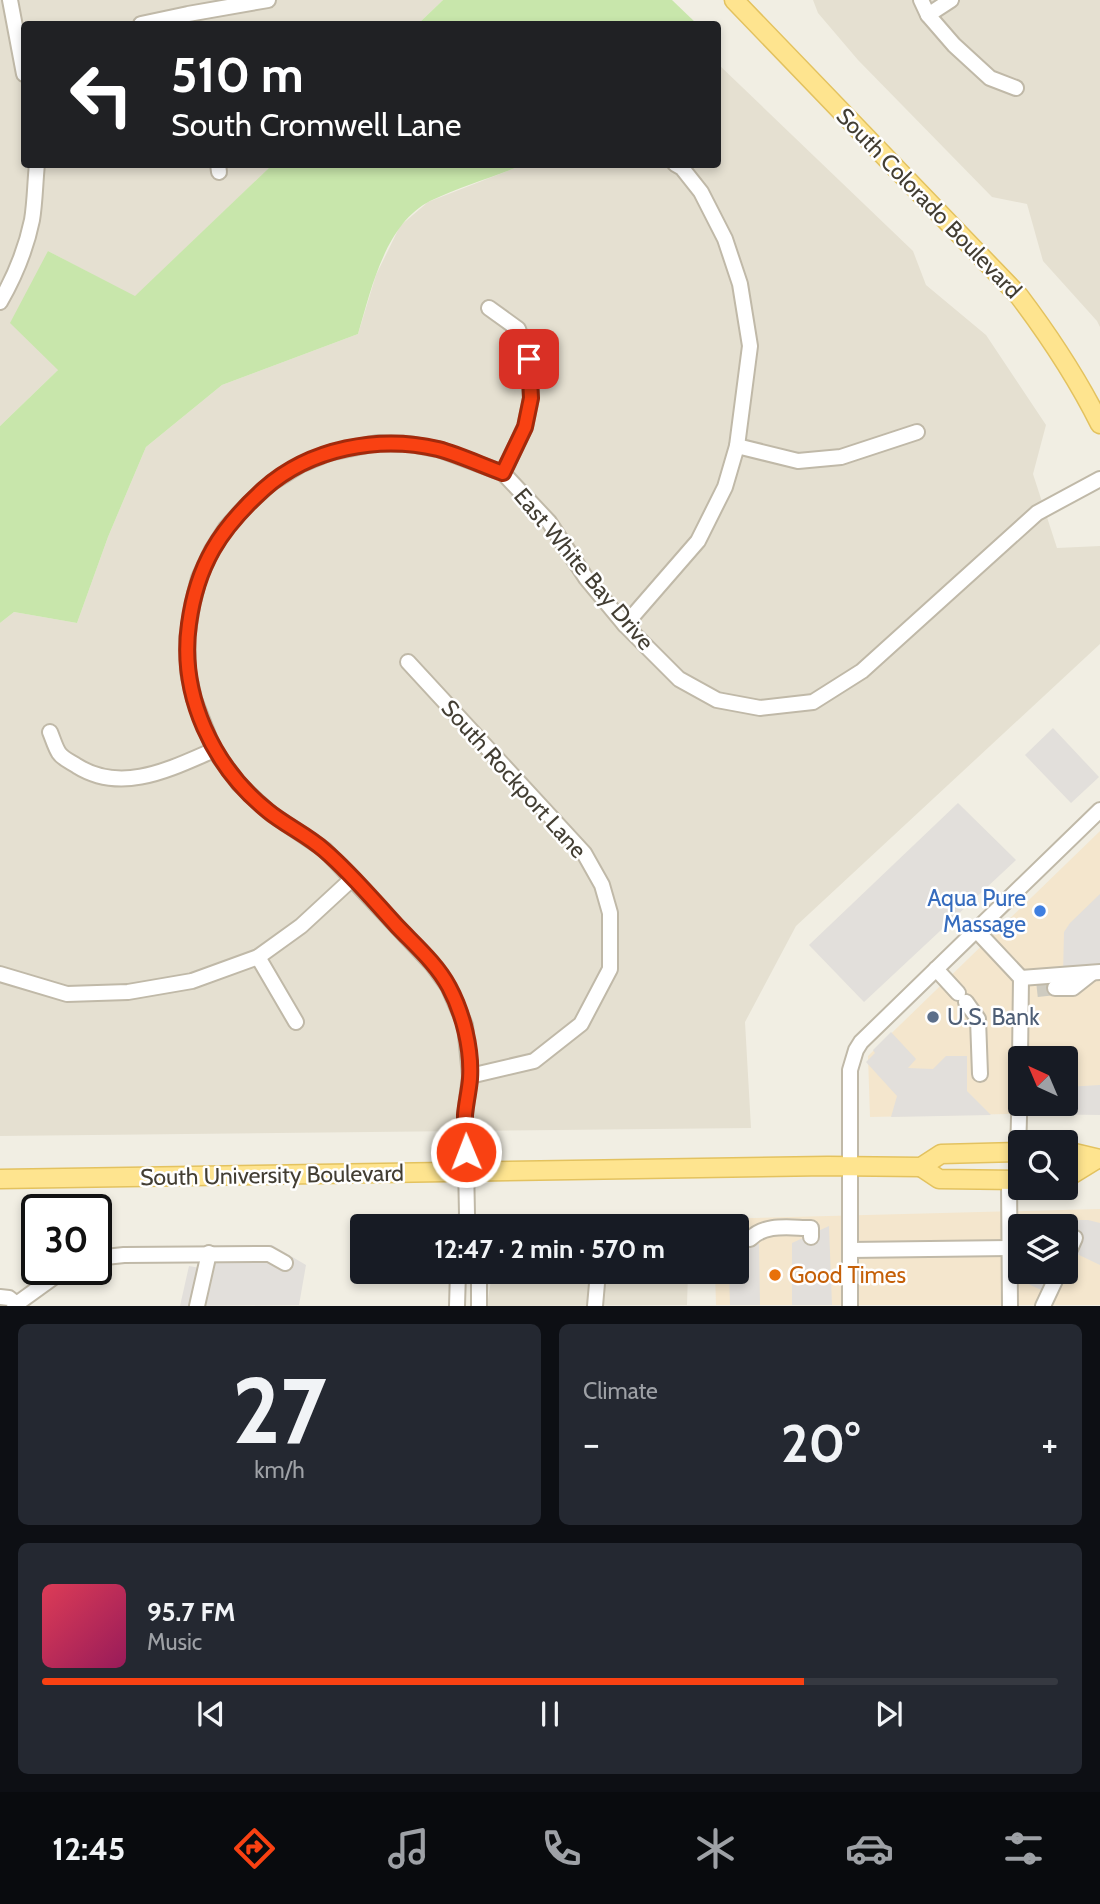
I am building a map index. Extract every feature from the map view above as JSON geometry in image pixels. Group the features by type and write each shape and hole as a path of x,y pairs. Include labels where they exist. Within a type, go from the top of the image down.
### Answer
{"main road":[{"name":"South Colorado Boulevard","path":"734,0 1019,296 1053,341 1080,384 1100,424"},
{"name":"South University Boulevard","path":"921,1167 941,1154 1008,1152"},
{"path":"1078,1154 1098,1159"},
{"path":"1078,1171 1098,1159"},
{"name":"South University Boulevard","path":"0,1179 851,1166 921,1167 939,1179 1008,1180"}],"street":[{"path":"10,0 21,42"},
{"path":"170,21 190,19 268,0"},
{"path":"921,0 929,15 954,45 990,78 1016,88"},
{"path":"929,15 951,0"},
{"path":"0,302 11,283 25,247 33,217 37,168"},
{"path":"625,625 698,541 726,486 737,446 750,346 740,284 725,239 701,192 682,168"},
{"path":"489,307 518,329 529,359 531,398 525,427 503,473"},
{"path":"737,446 798,461 841,457 917,432"},
{"name":"East White Bay Drive","path":"467,1214 465,1115 470,1076 465,1025 449,986 353,878 324,850 270,813 239,784 214,750 194,699 188,672 187,639 199,578 219,539 246,506 271,483 300,465 329,453 377,443 410,444 441,450 503,473 549,522 586,578 625,625 679,679 716,700 760,708 813,702 862,671 1037,513 1100,479"},
{"name":"South Rockport Lane","path":"408,662 584,853 602,885 610,913 610,969 581,1024 534,1061 470,1076"},
{"path":"50,732 61,755 84,770 117,779 138,778 171,769 214,750"},
{"path":"850,1306 850,1070 856,1050 861,1042 1100,810"},
{"path":"0,974 67,994 128,992 192,981 258,957 301,926 353,878"},
{"path":"976,930 1021,984 1037,990"},
{"path":"258,957 296,1022"},
{"path":"936,969 978,1018 980,1074"},
{"path":"1021,984 1096,972"},
{"path":"1055,988 1073,988 1096,972"},
{"path":"1020,1046 1021,984"},
{"path":"750,1239 757,1232 771,1228 811,1227 811,1237"},
{"path":"850,1250 1008,1248"},
{"path":"197,1306 209,1253"},
{"path":"112,1256 269,1254 285,1263"},
{"path":"457,1306 458,1284"},
{"path":"479,1284 479,1306"},
{"path":"594,1306 597,1284"},
{"path":"1010,1284 1010,1306"},
{"path":"1043,1306 1053,1284"},
{"path":"0,1297 9,1298 19,1304 44,1285"}],"shaded area":[{"path":"0,0 443,0 421,21 21,21 21,168 269,168 135,297 48,251 58,370 0,426"},
{"path":"813,0 1100,0 1100,327 1043,261 1027,204 992,197 858,60 818,13"},
{"path":"721,67 913,251 926,285 986,335 1046,425 1033,474 1057,548 1100,546 1100,644 796,926 745,1022 751,1128 0,1136 0,623 14,612 77,623 108,537 146,447 222,385 358,334 376,275 400,226 428,202 515,168 721,168"},
{"path":"1053,728 1099,777 1071,803 1025,755"},
{"path":"958,803 1016,860 864,1002 809,945"},
{"path":"1100,831 1100,1112 1078,1112 1078,1046 1008,1046 1008,1114 870,1117 868,1056"},
{"path":"1100,894 1100,973 1063,974 1064,932"},
{"path":"891,1032 916,1059 908,1068 933,1069 946,1056 967,1056 967,1091 991,1115 891,1117 897,1096 866,1062 875,1053 873,1050"},
{"path":"1100,1085 1100,1115 1078,1115 1078,1086"},
{"path":"1100,1209 1100,1305 716,1305 715,1284 749,1284 749,1218"},
{"path":"1078,1220 1100,1223 1100,1265 1078,1254"},
{"path":"829,1226 832,1305 792,1305 792,1243"},
{"path":"749,1244 759,1244 760,1305 730,1305 729,1284 749,1284"},
{"path":"272,1245 306,1265 299,1305 180,1306 189,1266 200,1268 203,1246"},
{"path":"490,1284 688,1284 687,1305 487,1306"},
{"path":"1028,1284 1061,1284 1054,1296"}],"green space":[{"path":"443,0 672,0 694,21 421,21"},
{"path":"269,168 515,168 430,201 402,225 382,260 358,334 222,385 146,447 108,537 77,623 14,612 0,623 0,426 58,370 10,323 48,251 135,296"}],"tunnel":[{"path":"1037,990 1055,988"}],"place":[{"name":"Aqua Pure Massage","path":"1040,911"},
{"name":"U.S. Bank","path":"933,1017"},
{"name":"Good Times","path":"775,1275"}],"route":[{"path":"466,1152 465,1115 470,1076 468,1051 465,1025 449,986 353,878 324,850 270,813 239,784 214,750 194,699 188,672 187,639 199,578 226,528 271,483 300,465 329,453 377,443 410,444 441,450 503,473 525,427 531,398 529,359"}]}
